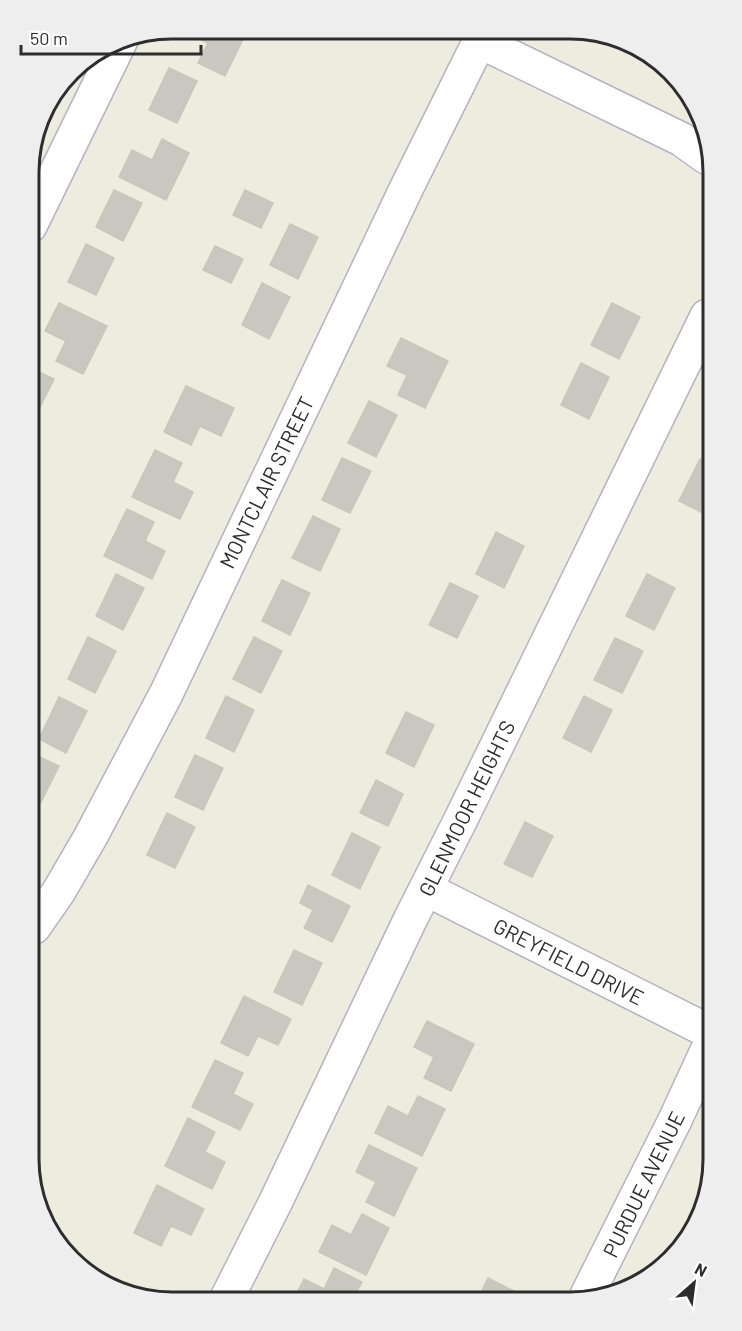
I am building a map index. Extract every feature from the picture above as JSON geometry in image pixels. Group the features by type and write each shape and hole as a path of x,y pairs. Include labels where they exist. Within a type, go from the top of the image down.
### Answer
{"street":[{"name":"MONTCLAIR STREET","path":"39,920 60,891 92,836 166,694 397,208 481,39"},
{"path":"488,39 681,140 701,154"},
{"path":"39,208 115,52"},
{"name":"GLENMOOR HEIGHTS","path":"230,1292 703,324"},
{"name":"GREYFIELD DRIVE","path":"426,889 703,1028"},
{"name":"PURDUE AVENUE","path":"589,1291 703,1059"}],"building":[{"path":"200,39 243,39 225,76 198,63 208,43"},
{"path":"169,68 197,81 177,123 149,110"},
{"path":"162,139 189,153 166,200 119,177 132,150 152,160"},
{"path":"114,190 142,203 123,241 96,227"},
{"path":"245,190 273,203 261,228 233,215"},
{"path":"290,224 318,237 298,279 270,265"},
{"path":"86,244 114,258 96,295 68,282"},
{"path":"215,246 243,259 231,283 203,270"},
{"path":"262,283 290,297 269,339 242,325"},
{"path":"59,303 107,326 83,374 56,361 66,341 45,331"},
{"path":"612,303 640,317 619,359 591,345"},
{"path":"401,338 448,361 425,408 398,395 407,375 387,366"},
{"path":"581,363 609,377 589,419 561,405"},
{"path":"39,372 54,379 39,409"},
{"path":"186,386 234,408 221,436 200,426 191,445 164,432"},
{"path":"369,401 397,415 376,457 348,443"},
{"path":"155,450 182,463 173,482 193,492 180,519 132,497"},
{"path":"342,458 371,471 350,513 322,500"},
{"path":"700,459 703,460 703,513 679,501"},
{"path":"127,509 154,522 145,541 165,551 152,579 104,556"},
{"path":"313,516 340,529 320,571 292,558"},
{"path":"496,532 524,546 504,588 476,574"},
{"path":"116,574 144,588 123,630 96,616"},
{"path":"647,574 675,588 654,630 626,616"},
{"path":"282,580 310,593 290,635 262,621"},
{"path":"450,583 478,596 457,638 429,625"},
{"path":"88,637 116,651 95,693 68,679"},
{"path":"254,637 282,651 261,693 233,679"},
{"path":"615,638 643,651 622,693 594,680"},
{"path":"226,696 254,710 234,752 206,738"},
{"path":"584,696 612,710 591,752 563,738"},
{"path":"59,697 87,711 66,753 39,739"},
{"path":"406,712 434,725 414,767 386,753"},
{"path":"195,755 223,768 203,810 175,797"},
{"path":"39,757 59,766 39,806"},
{"path":"376,780 403,794 388,826 360,813"},
{"path":"167,813 195,827 175,868 147,855"},
{"path":"525,822 553,836 532,877 504,864"},
{"path":"352,833 380,847 360,889 332,875"},
{"path":"308,885 350,906 332,942 304,928 313,910 300,903"},
{"path":"294,950 322,963 302,1005 274,992"},
{"path":"244,996 291,1019 278,1045 258,1036 248,1056 221,1043"},
{"path":"427,1021 474,1044 451,1091 424,1078 434,1057 414,1047"},
{"path":"215,1060 243,1073 233,1094 253,1104 240,1130 192,1107"},
{"path":"418,1096 445,1109 422,1156 375,1133 388,1106 408,1116"},
{"path":"188,1118 215,1132 205,1152 225,1162 212,1189 165,1166"},
{"path":"369,1145 417,1168 394,1216 366,1202 376,1182 356,1172"},
{"path":"157,1185 204,1209 191,1235 171,1226 161,1246 134,1233"},
{"path":"362,1214 389,1228 366,1275 319,1252 332,1225 351,1235"},
{"path":"334,1268 362,1282 356,1292 298,1292 304,1279 324,1289"},
{"path":"488,1278 516,1292 481,1292"}]}
